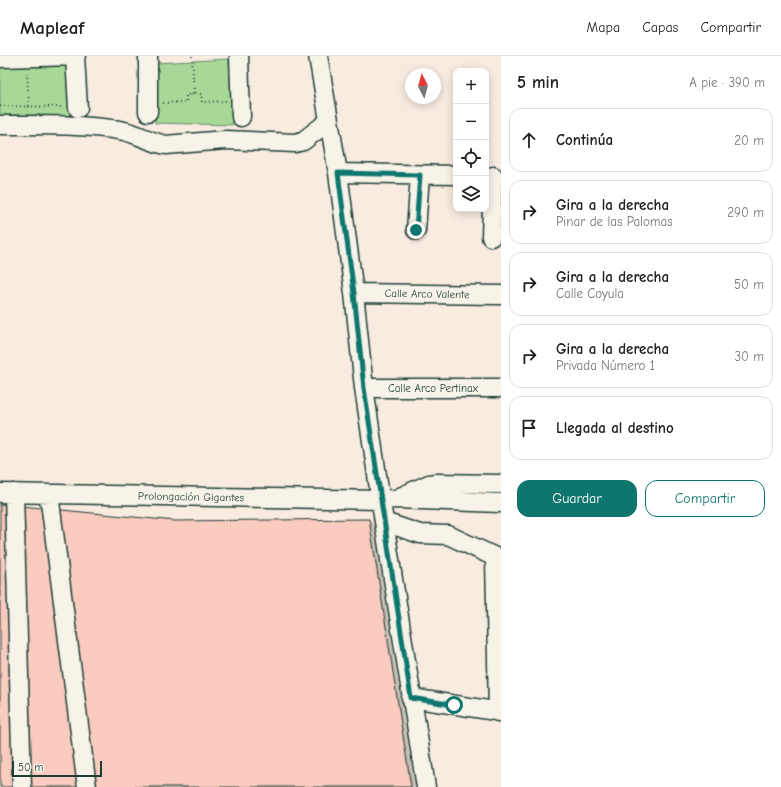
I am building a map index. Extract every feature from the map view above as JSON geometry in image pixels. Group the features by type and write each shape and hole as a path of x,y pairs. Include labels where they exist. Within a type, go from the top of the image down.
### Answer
{"street":[{"path":"0,58 76,56 78,107"},
{"path":"148,56 148,108"},
{"path":"239,56 241,109"},
{"path":"318,56 338,173 354,293 364,388 389,500 384,522 426,787"},
{"path":"0,124 74,126 120,130 166,145 225,140 295,143 302,141 329,121"},
{"path":"338,173 453,176"},
{"path":"416,230 420,175"},
{"path":"491,237 493,176"},
{"name":"Calle Arco Valente","path":"354,293 501,295"},
{"name":"Calle Arco Pertinax","path":"364,388 501,388"},
{"path":"389,500 429,484 498,484 495,502"},
{"path":"7,493 22,787"},
{"name":"Prolongación Gigantes","path":"7,493 495,502"},
{"path":"49,494 87,787"},
{"path":"384,522 420,534 448,535 498,558 499,712 411,698"}],"path":[{"path":"192,56 194,94"},
{"path":"27,58 29,107"},
{"path":"148,108 186,102 186,95 201,94 202,102 241,109"},
{"path":"0,106 78,107"}],"green space":[{"path":"229,59 232,125 155,123 155,63"},
{"path":"67,64 70,121 0,120 0,67"}],"building":[{"path":"0,504 175,521 369,519 411,787 0,787"}],"route":[{"path":"416,230 420,175 338,173 354,293 364,388 411,698 454,705"}]}
